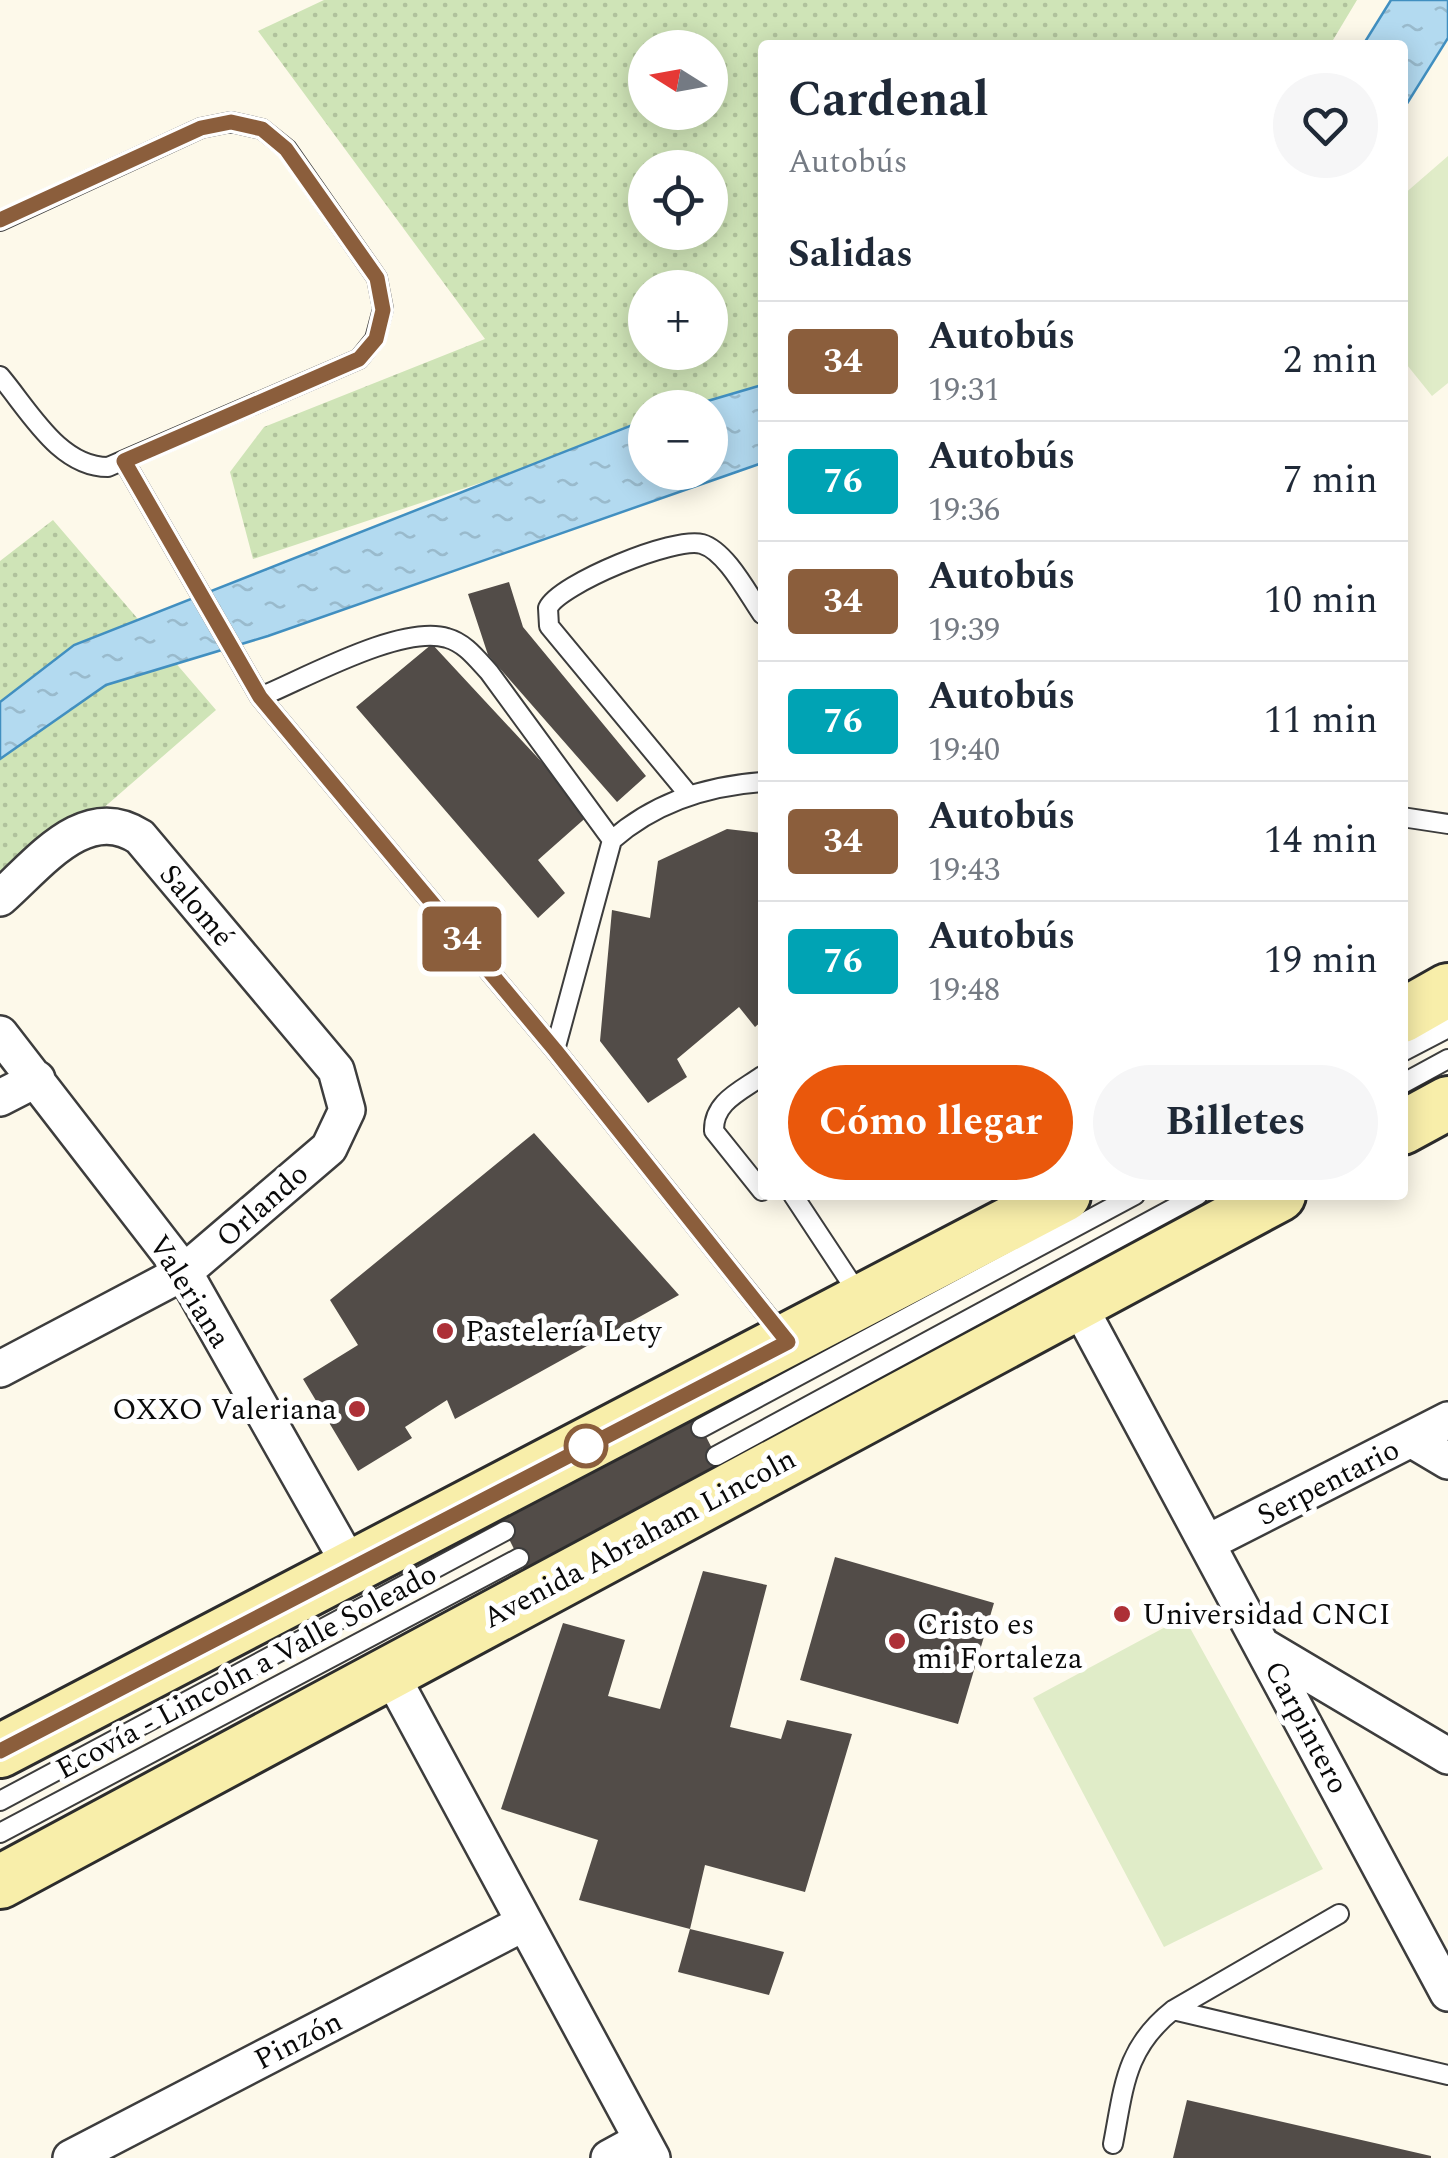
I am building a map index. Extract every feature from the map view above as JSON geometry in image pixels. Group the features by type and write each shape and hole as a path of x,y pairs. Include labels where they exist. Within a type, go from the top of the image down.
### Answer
{"main road":[{"path":"1408,1013 1448,990"},
{"path":"1408,1125 1448,1103"},
{"path":"0,1751 1054,1200"},
{"name":"Avenida Abraham Lincoln","path":"0,1882 1270,1200"}],"street":[{"name":"Salomé","path":"0,898 86,827 124,826 140,838 336,1070 347,1110"},
{"name":"Valeriana","path":"0,1034 184,1272 351,1567"},
{"path":"0,1098 37,1078"},
{"name":"Orlando","path":"0,1369 184,1272 329,1148 347,1110"},
{"name":"Carpintero","path":"1078,1304 1448,1992"},
{"name":"Serpentario","path":"1207,1543 1448,1420"},
{"path":"1411,1440 1448,1462"},
{"path":"1265,1647 1448,1756"},
{"path":"389,1670 647,2149 608,2158"},
{"name":"Pinzón","path":"71,2158 524,1923"}],"lane":[{"path":"0,220 201,128 231,122 262,129 286,149 377,278 383,310 376,339 359,359 108,467 79,463 64,452 0,376"},
{"path":"124,461 260,697 555,1050 788,1342"},
{"path":"690,795 548,626 548,608 565,588 690,542 715,551 758,609"},
{"path":"260,697 397,641 426,634 448,638 466,647 489,672 612,840"},
{"path":"555,1050 612,840 634,820 690,795 758,783"},
{"path":"1408,818 1448,824"},
{"path":"1408,1049 1448,1028"},
{"path":"1408,1081 1448,1060"},
{"path":"758,1079 721,1105 714,1131 758,1186"},
{"path":"796,1200 862,1300"},
{"path":"700,1428 1127,1200"},
{"path":"716,1456 1189,1200"},
{"path":"0,1801 505,1531"},
{"name":"Ecovía - Lincoln a Valle Soleado","path":"0,1832 518,1558"},
{"path":"1113,2144 1136,2048 1148,2030 1173,2010 1339,1914"},
{"path":"1173,2010 1448,2075"}],"green space":[{"path":"324,0 1357,0 1333,40 758,40 758,389 728,400 728,390 628,390 628,434 253,559 230,472 264,427 485,339 258,31"},
{"path":"1448,156 1448,383 1432,396 1408,366 1408,191"},
{"path":"53,520 216,710 0,898 0,561"},
{"path":"1184,1617 1323,1869 1164,1947 1033,1698"}],"water":[{"path":"1391,0 1448,0 1448,38 1408,102 1408,40 1366,40"},
{"path":"758,386 758,464 728,475 728,395"},
{"path":"628,427 628,490 685,490 268,636 106,685 0,759 0,702 74,645"}],"building":[{"path":"509,582 523,627 646,776 617,802 488,655 468,594"},
{"path":"432,644 590,814 538,860 565,893 538,918 356,707"},
{"path":"727,829 758,833 758,1024 755,1027 739,1007 677,1059 687,1077 648,1103 600,1041 612,910 650,918 658,861"},
{"path":"534,1133 679,1295 455,1419 447,1400 405,1427 412,1438 358,1471 303,1379 358,1345 330,1300"},
{"path":"695,1415 721,1466 524,1569 498,1517"},
{"name":"Cristo es mi Fortaleza","path":"835,1557 994,1603 958,1724 800,1680"},
{"path":"703,1571 767,1585 730,1727 781,1739 787,1720 852,1734 805,1892 705,1865 690,1929 579,1900 598,1840 501,1809 563,1623 625,1640 608,1696 660,1709"},
{"path":"690,1929 784,1952 769,1995 678,1972"},
{"path":"1187,2100 1431,2156 1431,2158 1173,2158"}],"bus line":[{"name":"34","path":"0,220 201,128 231,122 262,129 286,149 377,278 383,310 376,339 359,359 124,461 260,697 555,1050 788,1342 0,1751"}],"place":[{"name":"Pastelería Lety","path":"445,1331"},
{"name":"OXXO Valeriana","path":"357,1409"},
{"name":"Universidad CNCI","path":"1122,1614"},
{"name":"Cristo es mi Fortaleza","path":"897,1641"}]}
